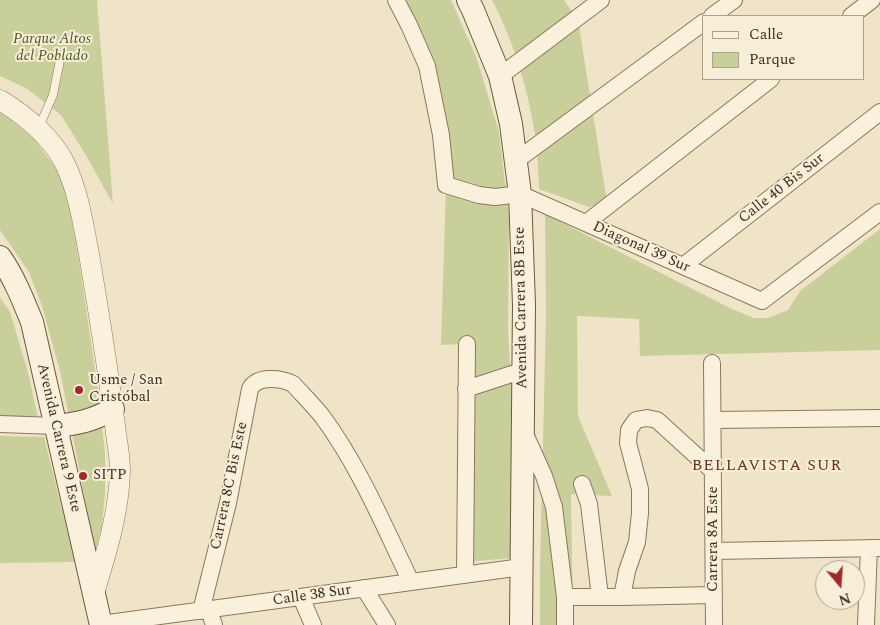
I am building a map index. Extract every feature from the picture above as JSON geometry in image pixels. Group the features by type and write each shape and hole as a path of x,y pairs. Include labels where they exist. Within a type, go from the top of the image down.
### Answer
{"main road":[{"name":"Avenida Carrera 8B Este","path":"468,0 500,76 511,124 520,194 524,305 521,625"},
{"name":"Avenida Carrera 9 Este","path":"0,257 14,281 32,322 101,625"},
{"path":"56,426 87,422 113,409"}],"street":[{"path":"396,0 427,66 441,135 446,185 479,195 495,197 520,194"},
{"path":"500,76 601,0"},
{"path":"713,15 734,0"},
{"path":"852,15 872,0"},
{"path":"517,160 702,23"},
{"path":"586,223 770,80"},
{"path":"0,100 38,129 58,153 66,165 82,212 113,409 120,470 114,520 94,593"},
{"name":"Calle 40 Bis Sur","path":"683,266 880,112"},
{"name":"Diagonal 39 Sur","path":"520,194 762,301 880,212"},
{"path":"465,575 467,344"},
{"name":"Carrera 8A Este","path":"712,363 714,625"},
{"path":"466,388 524,370"},
{"name":"Carrera 8C Bis Este","path":"208,615 250,390 253,384 260,380 276,380 293,384 321,415 363,483 411,582"},
{"path":"622,597 627,572 637,542 640,513 640,489 628,443 629,430 636,420 647,418 657,420 713,471"},
{"path":"713,420 880,418"},
{"path":"0,424 56,426"},
{"path":"523,430 544,476 554,507 565,597 566,625"},
{"path":"582,484 589,504 600,597"},
{"path":"714,550 874,548 866,625"},
{"name":"Calle 38 Sur","path":"101,625 208,615 301,597 522,567"},
{"path":"364,588 387,625"},
{"path":"565,597 714,596"},
{"path":"301,597 313,625"}],"lane":[{"path":"38,129 56,87 60,60"}],"green space":[{"name":"Parque Altos del Poblado","path":"0,0 97,0 113,204 61,115 26,88 0,76"},
{"path":"396,0 451,0 477,59 499,132 509,217 508,329 514,432 513,558 465,562 466,344 441,345 446,185 435,102"},
{"path":"492,0 564,0 578,20 607,202 589,207 539,189 536,142 528,100 507,32"},
{"path":"0,110 34,139 60,174 70,209 99,397 105,453 105,493 102,525 95,551 60,371 42,306 29,272 0,230"},
{"path":"545,214 732,309 754,318 768,318 788,310 800,291 880,229 880,350 640,356 639,319 577,316 578,416 612,496 571,494 573,625 540,625 546,315"},
{"path":"0,297 10,312 28,372 38,418 0,417"},
{"path":"0,436 44,437 75,562 0,563"}],"place":[{"name":"Usme / San Cristóbal","path":"79,390"},
{"name":"SITP","path":"83,476"}],"district":[{"name":"BELLAVISTA SUR","path":"767,467"}]}
